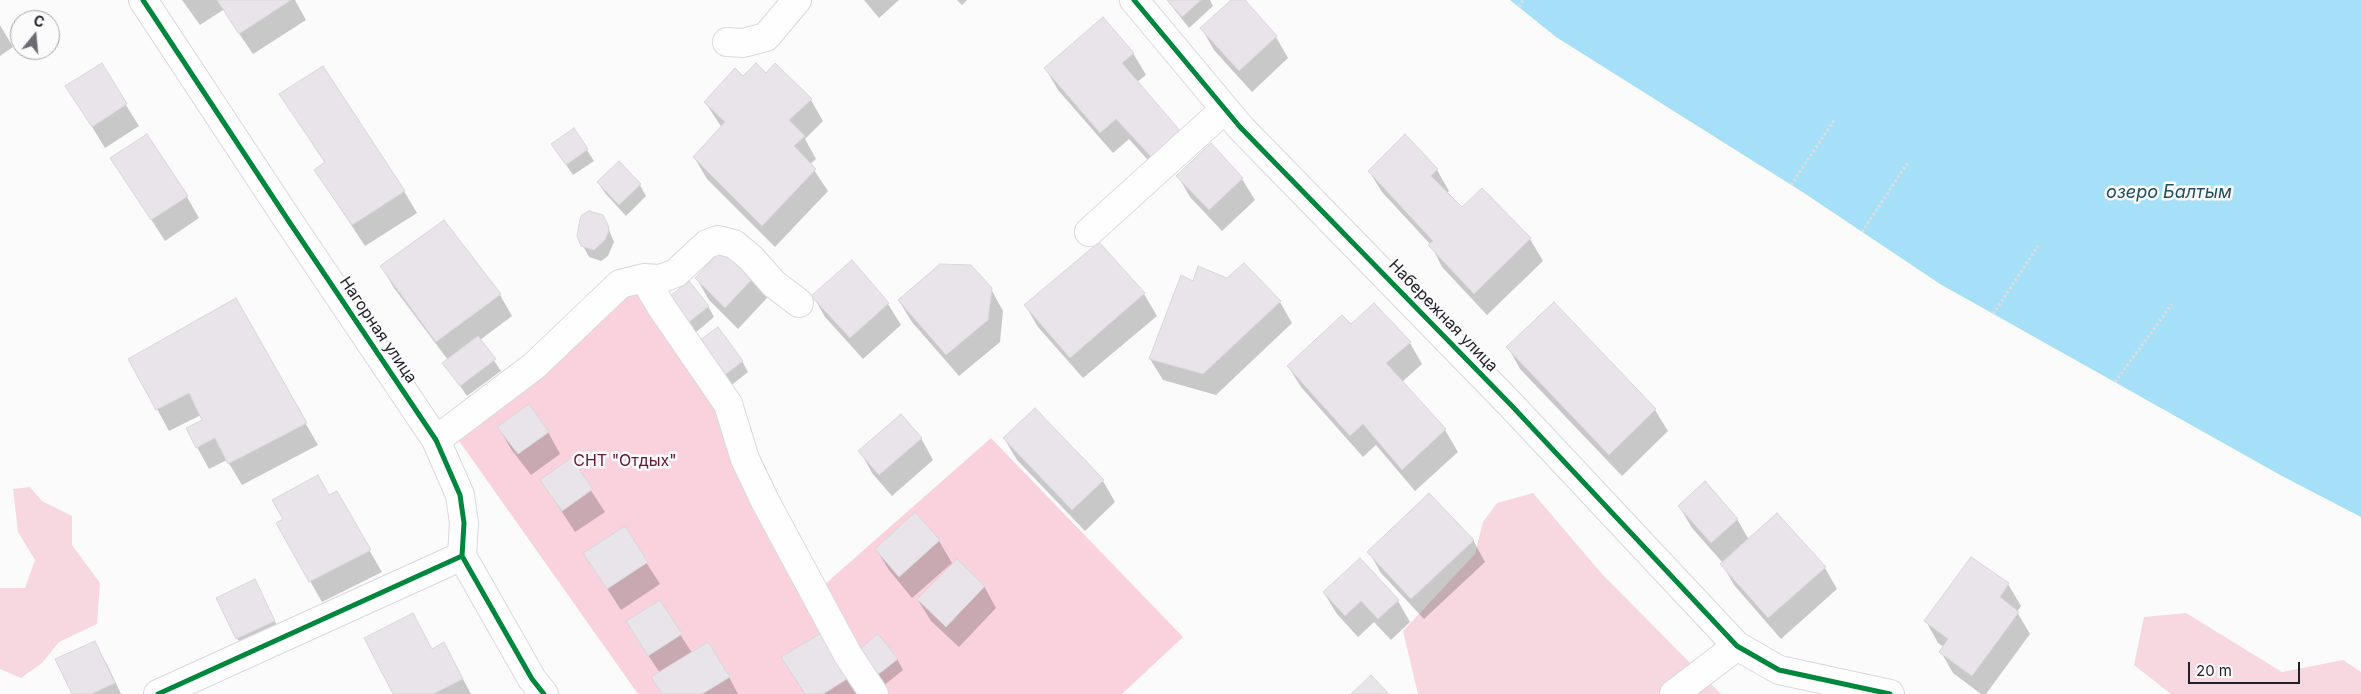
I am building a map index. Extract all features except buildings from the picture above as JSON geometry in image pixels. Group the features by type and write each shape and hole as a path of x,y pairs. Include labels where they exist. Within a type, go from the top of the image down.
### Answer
{"street":[{"name":"Нагорная улица","path":"143,0 436,440 460,495 464,523 462,556"},
{"path":"727,42 743,42 766,37 797,0"},
{"name":"Набережная улица","path":"1134,0 1240,127 1511,405 1737,646 1779,670 1890,694"},
{"path":"1089,232 1225,109"},
{"path":"436,440 534,366 620,284 644,278 660,279 676,273 707,244 718,240 734,244 751,258 774,284 799,303"},
{"path":"644,278 662,308 728,404 745,459 768,509 848,654 874,694"},
{"path":"158,694 462,556 532,679 544,694"},
{"path":"1674,694 1737,646"}],"path":[{"path":"1519,7 1523,0"},
{"path":"1791,185 1835,119"},
{"path":"1862,232 1908,162"},
{"path":"1993,314 2038,246"},
{"path":"2115,382 2172,304"}],"green space":[{"name":"СНТ \"Отдых\"","path":"633,290 652,316 662,308 774,503 824,585 991,438 1183,637 1122,694 638,694 457,438"}],"shaded area":[{"path":"30,487 42,501 72,516 72,545 100,583 97,624 59,642 42,663 21,678 0,669 0,588 25,588 35,560 18,532 13,489"},
{"path":"1533,493 1602,574 1721,694 1418,694 1403,631 1475,554 1483,522 1497,503"},
{"path":"2186,613 2282,672 2343,660 2361,672 2361,694 2171,694 2134,665 2144,617"}],"water":[{"name":"озеро Балтым","path":"1510,0 2361,0 2361,517 2282,476 1940,284 1804,193 1556,37"}],"cycle path":[{"path":"143,0 436,440 460,495 464,523 462,556 532,679 544,694"},
{"path":"1134,0 1240,127 1511,405 1737,646 1779,670 1890,694"},
{"path":"158,694 462,556"}]}
